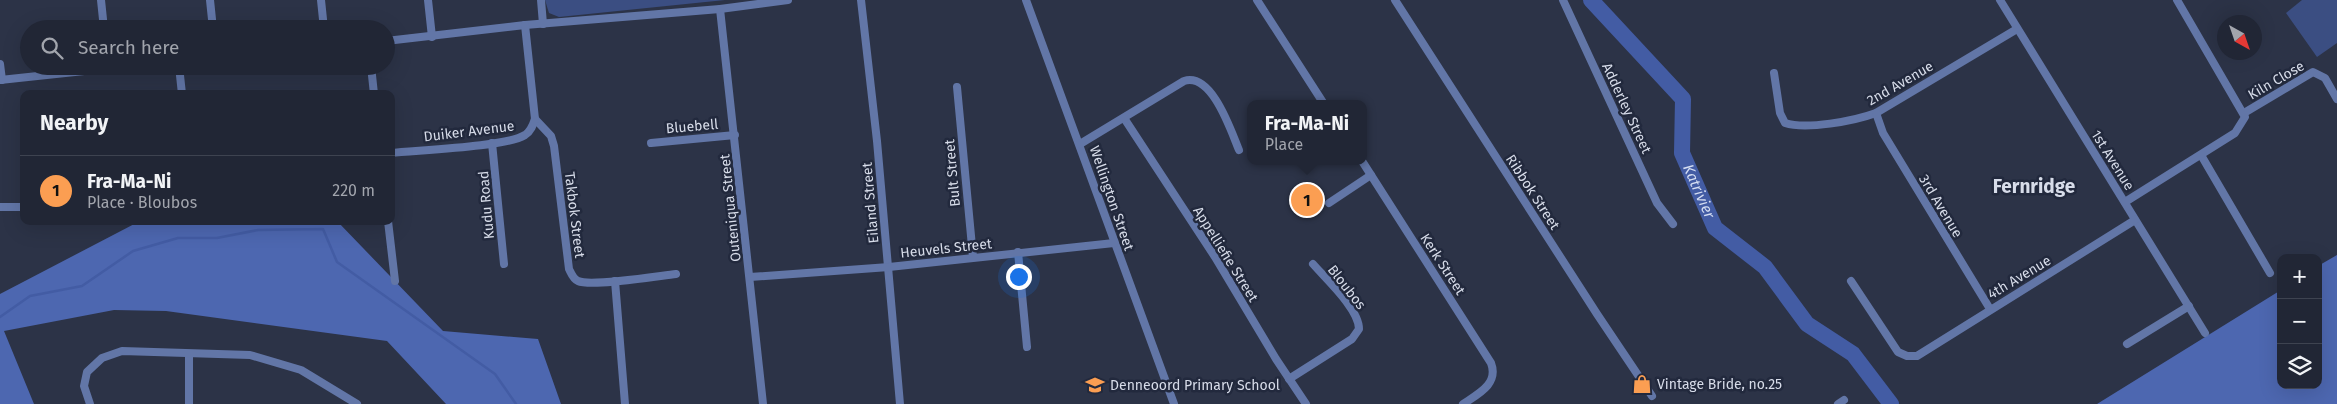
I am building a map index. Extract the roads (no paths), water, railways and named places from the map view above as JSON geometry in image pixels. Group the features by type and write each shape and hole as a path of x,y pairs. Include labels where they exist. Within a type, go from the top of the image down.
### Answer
{"street":[{"path":"101,0 103,20"},
{"path":"210,0 211,20"},
{"path":"321,0 323,20"},
{"path":"428,0 432,37"},
{"path":"541,0 544,24"},
{"path":"395,40 525,25 720,9 767,1 788,0"},
{"name":"Eiland Street","path":"861,0 889,267 900,404"},
{"name":"Wellington Street","path":"1026,0 1174,404"},
{"path":"1257,0 1321,100"},
{"name":"Ribbok Street","path":"1395,0 1595,312 1652,396"},
{"name":"Adderley Street","path":"1563,0 1658,203 1673,224"},
{"name":"1st Avenue","path":"2000,0 2205,333"},
{"path":"2125,202 2235,133 2242,124 2244,113 2177,0"},
{"name":"Outeniqua Street","path":"720,9 763,404"},
{"path":"525,25 535,119"},
{"name":"2nd Avenue","path":"1774,73 1781,118 1785,123 1801,125 1827,123 1876,113 2017,29"},
{"path":"0,64 1,80 46,75"},
{"name":"Kiln Close","path":"2244,113 2313,72 2325,78 2337,99"},
{"path":"180,75 182,90"},
{"path":"372,75 374,90"},
{"path":"1080,144 1184,81 1196,81 1208,90 1219,105 1239,150"},
{"name":"Bult Street","path":"958,87 973,257"},
{"name":"3rd Avenue","path":"1876,113 1892,149 1990,310"},
{"name":"Appelliefie Street","path":"1124,118 1215,257 1306,404"},
{"name":"Duiker Avenue","path":"395,153 492,143 524,136 531,128 535,119"},
{"name":"Takbok Street","path":"535,119 551,136 554,146 569,268 573,278 582,282 615,281 676,274"},
{"name":"Bluebell","path":"652,143 735,135"},
{"name":"Kudu Road","path":"492,143 504,264"},
{"path":"2201,155 2270,273"},
{"name":"Kerk Street","path":"1365,165 1486,354 1493,371 1490,383 1484,390 1463,404"},
{"path":"1329,203 1371,175"},
{"path":"0,207 20,207"},
{"name":"4th Avenue","path":"1850,281 1898,352 1907,356 1917,356 2135,220"},
{"path":"388,225 395,281"},
{"name":"Heuvels Street","path":"750,276 889,267 1114,243"},
{"path":"1018,252 1026,347"},
{"name":"Bloubos","path":"1289,379 1352,339 1359,329 1355,316 1344,300 1313,264"},
{"path":"615,281 626,404"},
{"path":"2127,344 2189,306"},
{"path":"90,404 85,391 84,377 94,364 104,356 122,351 245,354 301,370 357,404"},
{"path":"189,354 189,404"}],"waterway":[{"name":"Katrivier","path":"1591,0 1683,99 1682,153 1715,228 1765,267 1807,324 1853,354 1891,404"},
{"path":"0,317 30,296 82,286 133,251 178,238 217,238 258,230 323,229 337,262 495,374 516,404"}],"place":[{"name":"Fra-Ma-Ni","path":"1307,200"},
{"name":"Vintage Bride, no.25","path":"1642,384"},
{"name":"Denneoord Primary School","path":"1095,385"}],"district":[{"name":"Fernridge","path":"2034,186"}]}
